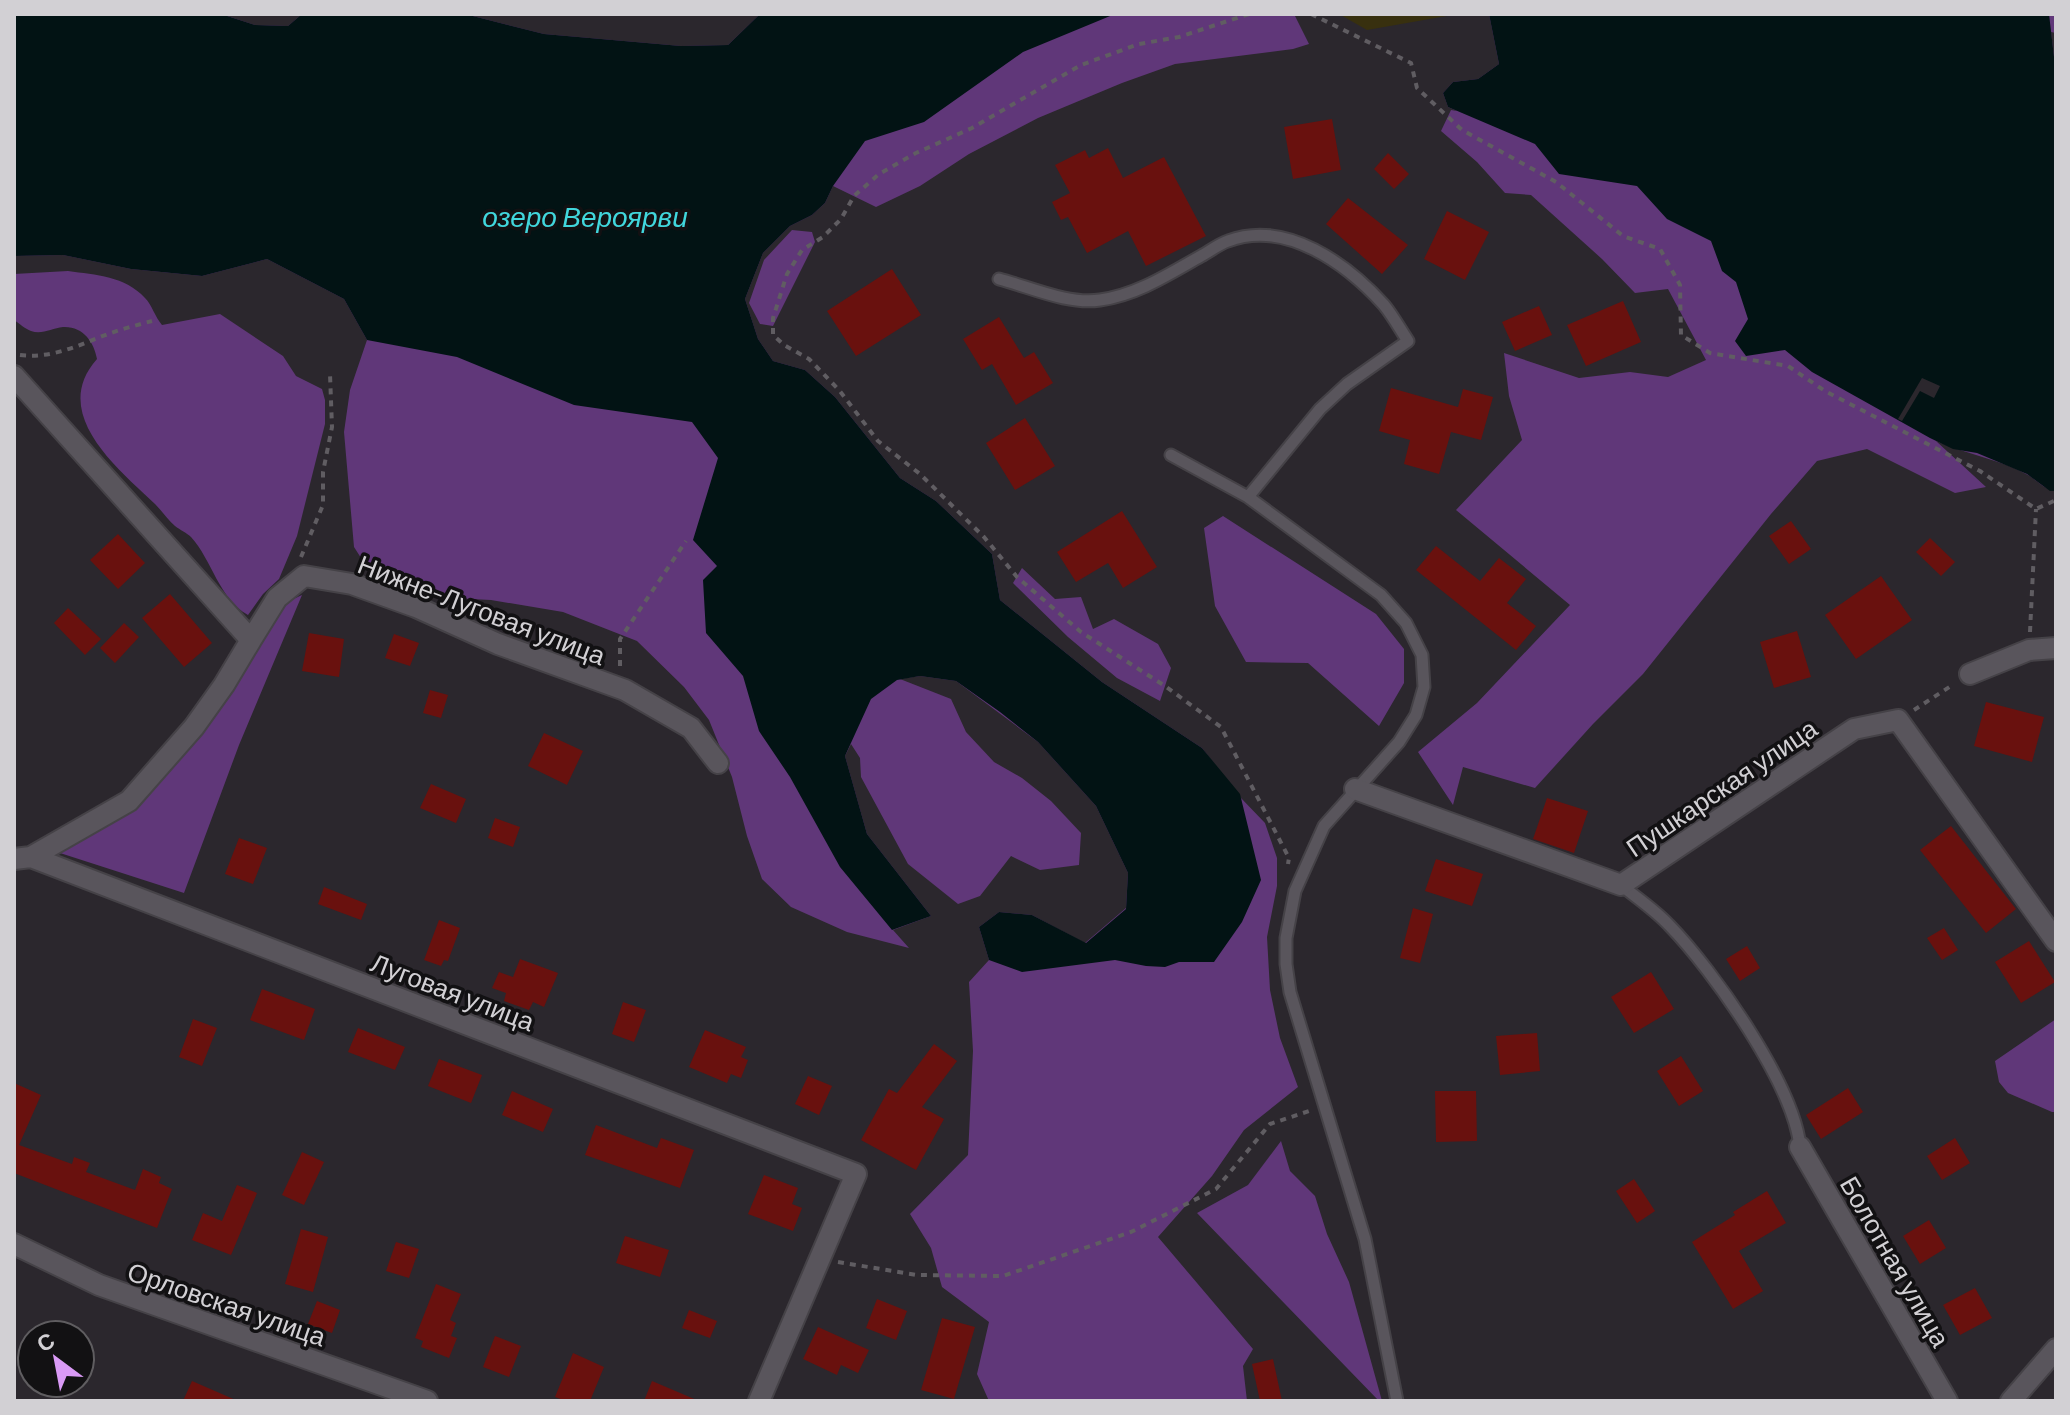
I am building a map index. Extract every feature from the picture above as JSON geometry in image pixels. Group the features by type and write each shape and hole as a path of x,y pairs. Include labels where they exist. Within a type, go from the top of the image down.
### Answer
{"street":[{"path":"14,376 251,640"},
{"name":"Нижне-Луговая улица","path":"22,858 129,801 194,727 224,685 277,598 304,576 352,584 416,607 512,650 625,690 691,728 718,763"},
{"path":"1970,674 2029,650 2056,648"},
{"path":"1898,720 2056,941"},
{"name":"Пушкарская улица","path":"1355,789 1621,885 1854,729 1898,720"},
{"name":"Луговая улица","path":"22,858 856,1174 820,1260"},
{"name":"Болотная улица","path":"1800,1147 1947,1401"},
{"name":"Орловская улица","path":"14,1244 99,1285 427,1401"},
{"path":"759,1401 820,1260"},
{"path":"2011,1401 2056,1349"}],"lane":[{"path":"999,279 1069,298 1097,301 1124,295 1153,283 1228,241 1258,235 1318,251 1345,270 1384,306 1408,341 1347,384 1320,409 1248,497"},
{"path":"1171,455 1248,497 1381,595 1406,623 1422,655 1424,687 1416,715 1399,742 1324,826 1295,891 1286,938 1290,992 1365,1239 1397,1401"},
{"path":"1621,885 1669,925 1707,972 1765,1055 1798,1129 1800,1147"}],"path":[{"path":"1249,14 1179,37 1139,44 1081,65 972,128 916,153 879,174 854,196 841,219 823,237 802,250 787,274 773,318 773,335 809,359 839,390 878,441 920,474 984,537 1017,577 1081,632 1165,686 1221,727 1289,858 1287,871"},
{"path":"1311,14 1411,63 1417,88 1462,130 1556,182 1623,236 1660,249 1680,285 1681,335 1710,353 1788,366 1825,391 1980,471 2036,509"},
{"path":"14,355 35,357 67,351 107,334 152,321"},
{"path":"300,559 323,505 323,472 332,427 330,374"},
{"path":"2036,509 2056,500"},
{"path":"2029,650 2036,509"},
{"path":"620,639 686,541"},
{"path":"1898,720 1970,674"},
{"path":"820,1260 917,1275 1003,1276 1131,1232 1216,1189 1270,1124 1323,1106"}],"shaded area":[{"path":"14,14 221,14 255,25 288,26 302,14 465,14 544,34 681,46 728,45 760,14 1294,14 1309,44 1293,49 1175,64 1122,83 1038,118 969,154 920,186 876,207 833,186 825,203 812,215 790,226 763,253 745,299 758,339 773,361 805,370 835,397 900,478 936,501 992,554 1000,600 1102,682 1202,748 1240,797 1265,823 1277,858 1277,886 1267,937 1270,990 1280,1038 1298,1087 1244,1130 1212,1176 1158,1237 1253,1349 1243,1366 1247,1401 989,1401 977,1374 989,1322 942,1287 931,1248 910,1214 968,1155 973,1051 969,982 989,960 979,927 999,912 1032,915 1085,943 1126,908 1128,873 1096,806 1038,742 956,681 920,676 900,679 951,699 966,732 994,762 1022,778 1051,801 1081,833 1079,865 1040,870 1011,856 980,896 958,904 908,864 861,777 860,758 851,744 845,756 867,834 931,916 893,930 909,948 847,932 791,907 762,879 732,777 709,720 684,687 637,641 563,612 409,591 372,575 354,547 344,432 350,390 367,340 344,299 267,259 202,276 131,269 63,255 14,256"},
{"path":"1489,14 2056,14 2056,33 2051,32 2056,74 2056,491 2006,465 1936,441 1986,487 1955,493 1867,449 1817,461 1643,674 1535,788 1463,767 1453,805 1418,752 1477,703 1570,605 1456,510 1522,440 1509,396 1504,353 1579,378 1630,372 1668,377 1706,360 1668,289 1635,293 1531,195 1505,193 1477,162 1441,131 1451,110 1457,111 1448,107 1443,93 1453,82 1478,79 1499,64"},
{"path":"792,230 812,232 815,242 773,326 760,324 749,303 764,260"},
{"path":"68,271 110,278 128,285 147,301 162,325 220,314 283,356 296,376 322,389 325,424 297,536 279,579 248,615 230,599 191,537 172,524 123,474 94,438 84,419 80,399 84,379 97,359 86,336 70,327 35,332 14,320 14,274"},
{"path":"1223,516 1376,614 1404,649 1404,683 1379,726 1308,663 1246,662 1215,606 1204,528"},
{"path":"1022,568 1055,599 1081,597 1093,629 1114,619 1158,644 1171,668 1160,701 1117,678 1068,637 1013,583"},
{"path":"302,595 239,745 184,893 60,853 137,807 201,734 285,603"},
{"path":"2056,1019 2056,1112 2052,1112 2008,1093 1999,1082 1995,1061"},
{"path":"1281,1141 1290,1171 1315,1196 1327,1234 1349,1282 1382,1401 1197,1213 1248,1185"}],"sand":[{"path":"1339,14 1458,14 1367,30"}],"water":[{"name":"озеро Вероярви","path":"14,14 221,14 255,25 288,26 302,14 465,14 544,34 681,46 728,45 760,14 1115,14 1023,52 924,122 865,141 833,186 825,203 812,215 790,226 763,253 745,299 758,339 773,361 805,370 835,397 900,478 936,501 992,554 1000,600 1102,682 1202,748 1240,794 1261,880 1242,922 1214,962 1179,962 1165,967 1115,960 1022,972 989,960 979,927 999,912 1032,915 1086,943 1126,909 1128,873 1096,806 1038,742 956,681 920,676 897,680 871,699 845,756 867,834 931,916 892,930 840,867 790,777 759,731 743,676 706,633 703,580 717,566 693,540 718,458 692,422 574,405 457,357 367,340 344,299 267,259 202,276 131,269 63,255 14,256"},
{"path":"1489,14 2049,14 2056,74 2056,491 2050,491 2027,474 1930,438 1812,372 1785,350 1746,356 1735,341 1748,319 1736,282 1722,271 1711,241 1667,219 1637,186 1559,174 1535,144 1448,107 1443,93 1453,82 1478,79 1499,64"}],"pier":[{"path":"1922,378 1940,386 1934,398 1920,391 1902,421 1898,419"}],"building":[{"path":"1332,119 1341,170 1293,179 1284,127"},
{"path":"1108,148 1123,178 1164,157 1206,236 1146,266 1128,231 1087,253 1068,217 1061,220 1052,202 1070,193 1055,165 1085,150 1089,158"},
{"path":"1388,153 1409,174 1394,189 1374,169"},
{"path":"1348,198 1408,245 1382,274 1326,224"},
{"path":"1447,211 1489,232 1465,280 1424,259"},
{"path":"892,269 921,315 856,356 827,311"},
{"path":"1623,301 1641,342 1586,366 1567,325"},
{"path":"1539,306 1552,335 1515,351 1502,322"},
{"path":"999,317 1024,358 1034,352 1053,383 1016,405 992,364 982,370 963,339"},
{"path":"1391,388 1458,407 1463,389 1493,397 1481,440 1451,432 1439,474 1404,464 1410,440 1379,431"},
{"path":"1025,418 1055,466 1015,490 986,443"},
{"path":"1122,511 1157,567 1123,588 1108,563 1076,582 1057,552"},
{"path":"1791,521 1811,549 1789,564 1769,536"},
{"path":"118,534 145,563 118,589 90,560"},
{"path":"1930,538 1955,562 1941,576 1916,552"},
{"path":"1436,546 1480,581 1499,558 1526,579 1507,603 1536,626 1516,650 1416,570"},
{"path":"1881,576 1912,620 1856,659 1825,615"},
{"path":"170,594 212,643 184,667 142,618"},
{"path":"68,608 101,639 85,655 54,623"},
{"path":"124,623 139,637 115,663 100,648"},
{"path":"1797,631 1811,677 1774,688 1760,642"},
{"path":"309,633 344,639 339,677 302,671"},
{"path":"394,634 419,643 410,666 385,658"},
{"path":"430,690 448,695 441,718 423,713"},
{"path":"1986,702 2044,717 2032,762 1974,746"},
{"path":"544,733 583,751 567,785 528,766"},
{"path":"431,784 466,799 456,823 420,808"},
{"path":"1547,798 1588,811 1574,853 1533,839"},
{"path":"495,818 520,827 513,847 488,838"},
{"path":"1951,826 2016,909 1986,933 1920,850"},
{"path":"239,838 267,848 253,884 225,874"},
{"path":"1436,859 1483,874 1472,906 1425,891"},
{"path":"324,887 367,904 361,920 318,904"},
{"path":"1413,908 1433,914 1420,963 1400,958"},
{"path":"439,920 460,928 448,961 444,960 441,966 424,960"},
{"path":"1944,928 1958,950 1942,960 1927,938"},
{"path":"2029,941 2055,982 2021,1003 1995,962"},
{"path":"1747,946 1760,968 1740,981 1726,959"},
{"path":"520,959 558,973 544,1007 533,1002 529,1010 504,1001 506,993 492,988 499,972 513,977"},
{"path":"1651,972 1674,1009 1634,1033 1611,997"},
{"path":"262,989 315,1009 304,1040 250,1020"},
{"path":"623,1002 646,1010 634,1042 612,1034"},
{"path":"193,1019 217,1028 202,1066 179,1057"},
{"path":"358,1028 405,1047 395,1070 348,1052"},
{"path":"705,1030 746,1047 741,1057 748,1060 741,1078 731,1074 727,1083 689,1067"},
{"path":"1537,1033 1540,1071 1500,1075 1496,1036"},
{"path":"934,1044 957,1061 922,1107 944,1119 916,1170 861,1140 889,1089 897,1093"},
{"path":"1681,1056 1703,1091 1679,1106 1657,1071"},
{"path":"439,1059 482,1075 471,1103 428,1086"},
{"path":"808,1076 832,1086 819,1115 795,1104"},
{"path":"14,1083 41,1095 19,1145 72,1164 74,1157 90,1163 86,1172 135,1190 143,1169 161,1177 159,1183 172,1189 157,1228 14,1173"},
{"path":"1848,1088 1863,1112 1821,1139 1806,1115"},
{"path":"512,1091 553,1109 543,1132 502,1115"},
{"path":"1435,1091 1476,1091 1477,1141 1436,1142"},
{"path":"596,1125 657,1148 661,1138 694,1150 680,1188 585,1155"},
{"path":"1955,1138 1970,1163 1942,1180 1927,1156"},
{"path":"302,1152 324,1162 304,1205 282,1195"},
{"path":"764,1175 798,1188 792,1204 802,1208 793,1231 748,1214"},
{"path":"1634,1179 1655,1211 1637,1223 1616,1191"},
{"path":"237,1185 257,1193 231,1255 192,1240 203,1213 222,1221"},
{"path":"1767,1191 1786,1223 1739,1251 1763,1291 1733,1309 1692,1242"},
{"path":"1929,1220 1946,1248 1920,1264 1903,1236"},
{"path":"301,1229 328,1237 313,1292 285,1284"},
{"path":"625,1236 669,1250 660,1277 616,1263"},
{"path":"396,1242 419,1249 409,1278 386,1271"},
{"path":"436,1284 461,1294 450,1320 456,1323 451,1336 457,1338 449,1358 421,1347 423,1341 415,1338"},
{"path":"1975,1288 1992,1318 1960,1335 1943,1305"},
{"path":"877,1299 907,1311 896,1340 866,1328"},
{"path":"317,1301 340,1310 332,1333 308,1324"},
{"path":"689,1310 717,1321 710,1338 682,1328"},
{"path":"942,1318 975,1327 954,1399 921,1390"},
{"path":"818,1327 869,1350 858,1373 841,1365 837,1375 803,1359"},
{"path":"495,1336 521,1346 509,1377 483,1367"},
{"path":"573,1353 604,1367 590,1401 566,1401 555,1397"},
{"path":"1273,1359 1282,1401 1260,1401 1252,1364"},
{"path":"192,1381 238,1401 183,1401"},
{"path":"652,1381 699,1401 644,1401"}]}
